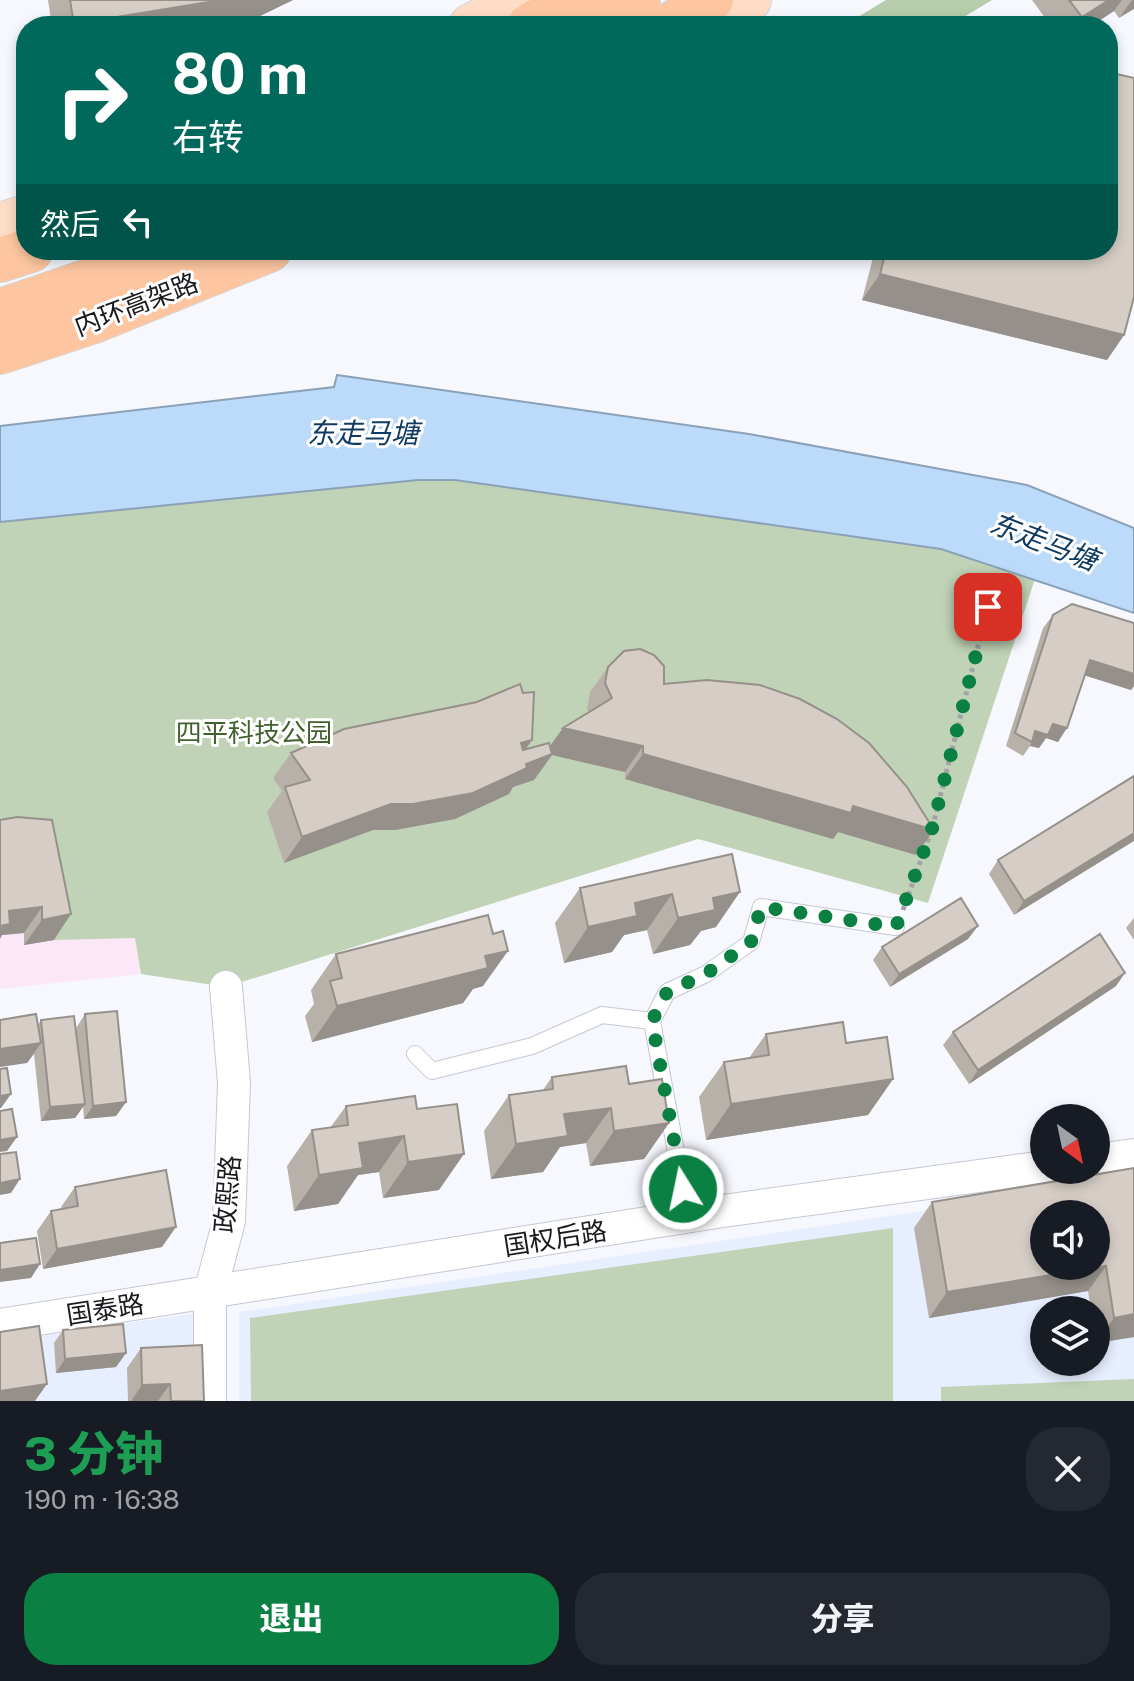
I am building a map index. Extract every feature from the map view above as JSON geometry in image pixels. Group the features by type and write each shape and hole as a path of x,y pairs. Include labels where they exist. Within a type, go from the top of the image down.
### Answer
{"highway":[{"path":"547,16 575,0"},
{"path":"611,16 638,0"},
{"path":"685,16 711,0"},
{"name":"内环高架路","path":"0,311 150,260"},
{"name":"内环高架路","path":"0,352 94,321 244,260"}],"main road":[{"path":"489,16 519,0"},
{"path":"723,16 749,0"},
{"path":"0,329 142,293 239,260"}],"street":[{"name":"政熙路","path":"210,1401 210,1293 229,1221 234,1083 226,987"},
{"path":"1110,1158 1134,1155"},
{"name":"国权后路","path":"210,1293 688,1217 1030,1169"},
{"name":"国泰路","path":"0,1325 210,1293"}],"lane":[{"path":"688,1217 652,1021 667,992 706,974 751,942 761,907 896,927"},
{"path":"415,1054 432,1071 532,1046 602,1015 652,1021"}],"path":[{"path":"896,927 932,829 988,607"}],"shaded area":[{"path":"0,843 135,938 141,974 0,989"},
{"path":"1134,1180 1134,1401 239,1401 239,1312"},
{"path":"196,1313 195,1401 0,1401 0,1342"}],"green space":[{"path":"886,0 992,0 966,16 860,16"},
{"name":"四平科技公园","path":"418,480 455,480 540,490 941,549 1035,579 928,903 698,839 226,987 141,974 135,938 54,940 34,846 0,843 0,522"},
{"path":"893,1228 893,1401 251,1401 250,1318"},
{"path":"1134,1379 1134,1401 941,1401 941,1387"}],"water":[{"name":"东走马塘","path":"337,375 749,434 1027,485 1134,528 1134,613 941,549 455,480 418,480 0,522 0,426 334,387"}],"building":[{"path":"70,0 221,0 123,16 73,16"},
{"path":"1069,0 1109,0 1084,16"},
{"path":"1118,74 1134,78 1134,297 1124,335 880,274 884,260 1118,260"},
{"path":"1072,604 1134,623 1134,674 1090,660 1067,728 1053,724 1048,735 1035,731 1032,742 1015,733 1053,615"},
{"path":"640,649 654,655 664,666 664,684 707,680 760,685 800,699 837,719 869,743 907,787 934,830 853,806 851,813 643,754 643,746 563,728 612,698 605,683 608,667 624,651"},
{"path":"520,684 523,693 534,692 532,740 521,743 523,750 549,743 552,754 526,764 527,768 473,793 413,804 391,804 302,837 285,787 310,780 291,753 344,729 477,702"},
{"path":"1134,776 1134,833 1024,901 998,860"},
{"path":"17,817 52,820 71,914 42,920 42,907 9,911 10,924 0,926 0,820"},
{"path":"732,854 740,892 713,898 715,910 678,918 672,894 635,903 637,916 588,927 580,888"},
{"path":"961,898 978,926 899,974 882,947"},
{"path":"488,915 493,934 503,931 508,951 485,956 488,968 337,1006 330,981 342,978 336,954"},
{"path":"1100,934 1125,973 978,1070 953,1032"},
{"path":"117,1011 126,1102 93,1106 85,1014"},
{"path":"36,1014 41,1043 0,1049 0,1020"},
{"path":"74,1016 85,1104 50,1107 41,1020"},
{"path":"843,1022 846,1043 887,1037 893,1079 731,1104 724,1062 769,1055 766,1034"},
{"path":"626,1066 629,1084 662,1079 669,1123 614,1131 611,1108 564,1114 568,1136 516,1144 509,1095 553,1089 552,1077"},
{"path":"7,1068 11,1094 0,1096 0,1069"},
{"path":"415,1096 417,1109 457,1104 464,1154 408,1162 404,1136 359,1143 363,1168 319,1175 312,1130 348,1125 346,1106"},
{"path":"12,1109 17,1137 0,1140 0,1111"},
{"path":"16,1152 20,1179 0,1183 0,1154"},
{"path":"1134,1168 1134,1314 1114,1318 1108,1280 1110,1200 1030,1200 1030,1278 947,1292 932,1202 1039,1184 1110,1184 1110,1172"},
{"path":"166,1170 176,1227 57,1249 51,1211 78,1206 75,1187"},
{"path":"36,1238 40,1264 0,1270 0,1243"},
{"path":"123,1324 126,1353 65,1359 63,1330"},
{"path":"39,1326 47,1384 0,1391 0,1332"},
{"path":"202,1345 204,1401 171,1401 170,1384 142,1385 141,1348"}],"route":[{"path":"683,1189 652,1021 667,992 706,974 751,942 761,907 896,927 932,829 988,607"}]}
